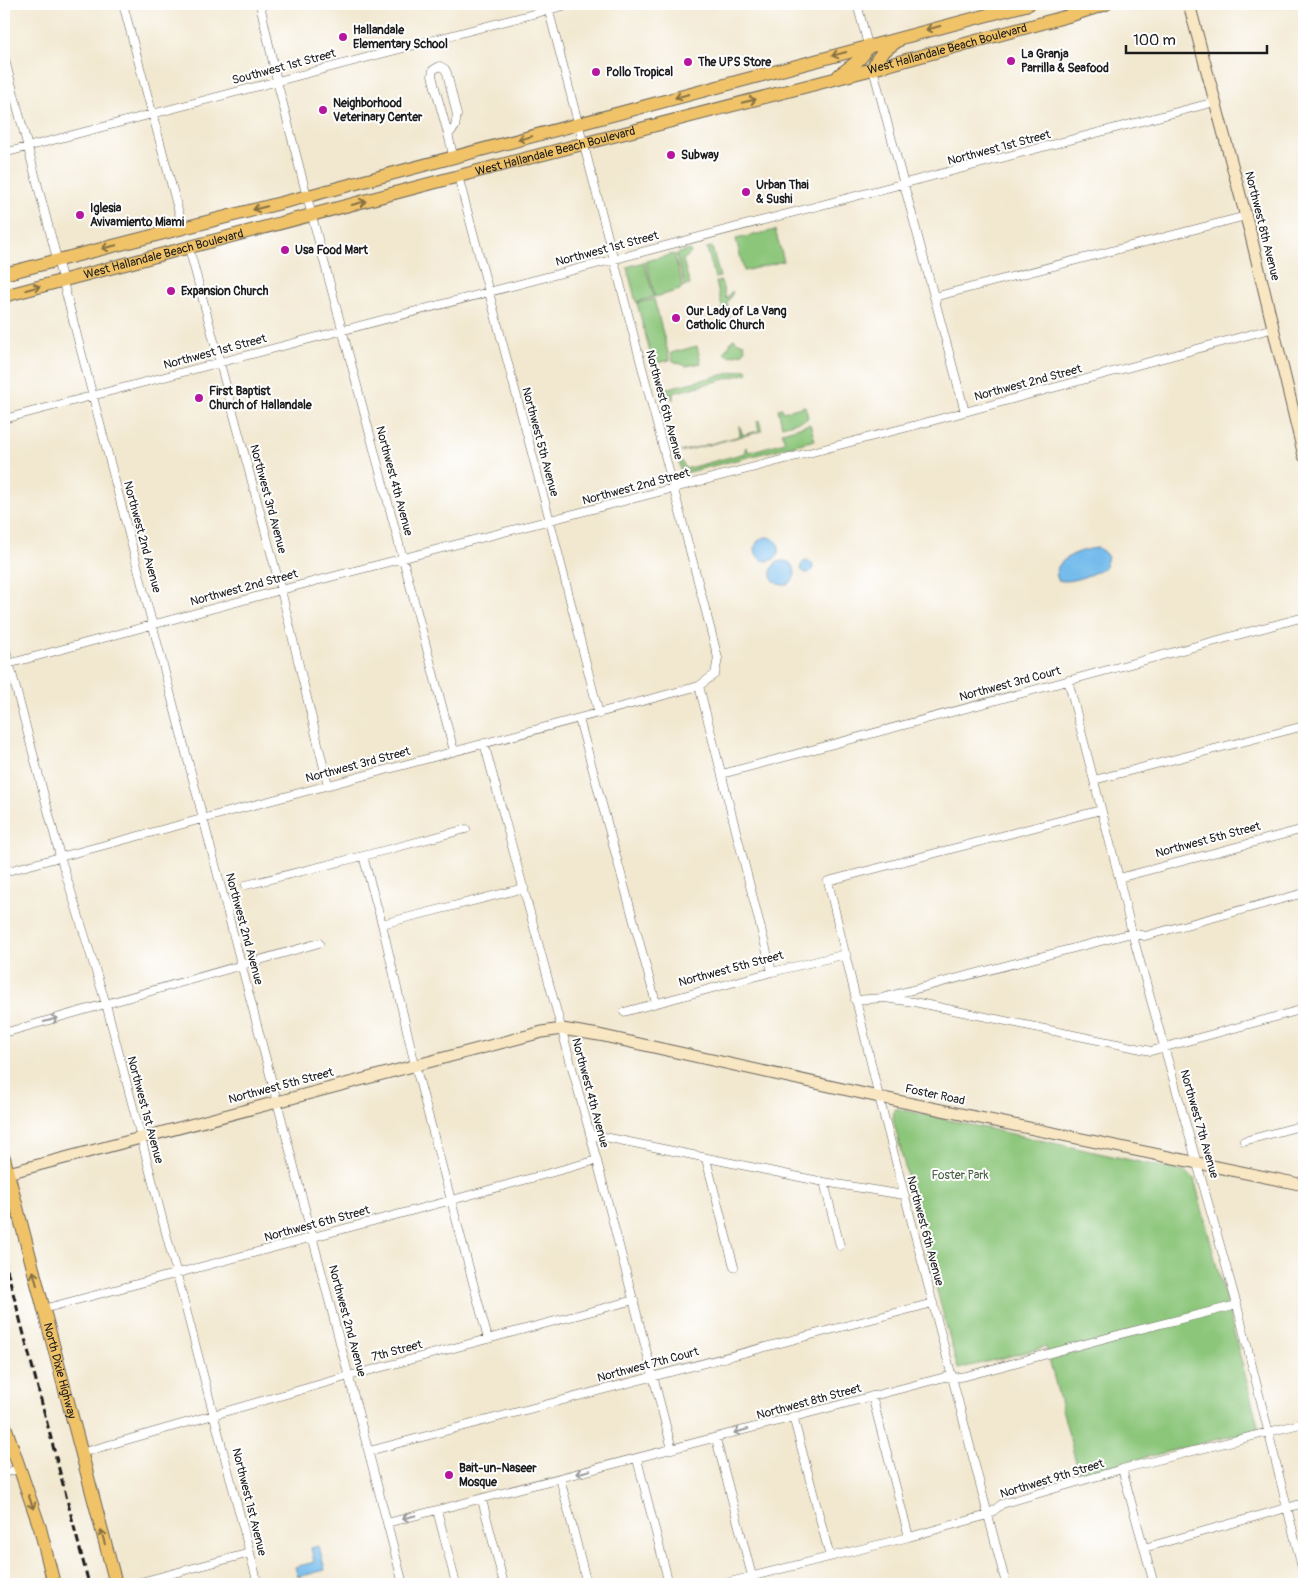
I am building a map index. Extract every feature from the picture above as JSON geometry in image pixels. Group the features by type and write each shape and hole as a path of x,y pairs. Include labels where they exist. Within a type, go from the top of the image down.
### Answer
{"main road":[{"name":"West Hallandale Beach Boulevard","path":"4,274 578,125 903,36 1028,4"},
{"name":"West Hallandale Beach Boulevard","path":"4,296 583,143 873,69 1106,4"},
{"path":"873,69 875,62 882,53 903,36"},
{"path":"833,79 859,61 866,54 868,46"},
{"name":"North Dixie Highway","path":"4,1158 116,1584"},
{"path":"4,1423 40,1528 54,1584"}],"street":[{"path":"123,4 183,228"},
{"name":"Northwest 4th Avenue","path":"260,4 277,81 312,216 454,752"},
{"name":"Southwest 1st Street","path":"4,153 548,7 571,4"},
{"path":"858,4 868,46"},
{"name":"Northwest 8th Avenue","path":"1189,4 1246,216 1304,456"},
{"name":"Northwest 6th Avenue","path":"548,7 718,658 715,674"},
{"name":"Northwest 2nd Avenue","path":"4,56 92,396 154,624 403,1584"},
{"path":"449,134 455,127 457,115 447,73 440,66 433,70 432,74 440,110 449,134 453,156"},
{"path":"873,69 965,412"},
{"name":"Northwest 1st Street","path":"4,419 1215,102"},
{"name":"Northwest 5th Avenue","path":"458,176 550,521 599,714"},
{"path":"934,297 1246,216"},
{"name":"Northwest 3rd Avenue","path":"188,248 281,590 328,785"},
{"name":"Northwest 2nd Street","path":"6,664 281,590 965,412 1274,328"},
{"name":"Northwest 3rd Court","path":"722,774 1304,617"},
{"name":"Northwest 1st Avenue","path":"4,643 6,664 60,856 106,1004 258,1584"},
{"name":"Northwest 3rd Street","path":"4,872 599,714 699,686 715,674"},
{"name":"Northwest 7th Avenue","path":"1068,680 1132,933 1237,1305 1304,1576"},
{"path":"699,686 772,972"},
{"path":"579,719 656,1003"},
{"path":"1094,780 1304,726"},
{"name":"Northwest 4th Avenue","path":"484,743 590,1134 672,1449"},
{"name":"Northwest 6th Avenue","path":"1006,1584 879,1097 828,882 1101,810"},
{"path":"246,884 466,829"},
{"name":"Northwest 5th Street","path":"1119,878 1304,829"},
{"path":"363,856 382,924 415,1065 488,1339"},
{"path":"382,924 524,888"},
{"path":"855,1000 884,998 1132,933 1145,936 1304,893"},
{"path":"4,1033 319,943"},
{"name":"Northwest 5th Street","path":"624,1012 846,954"},
{"path":"884,998 1151,1051 1304,1009"},
{"name":"Northwest 5th Street","path":"8,1173 415,1065 542,1032 562,1029"},
{"name":"Foster Road","path":"562,1029 600,1035 879,1097 1304,1184"},
{"path":"1244,1141 1304,1125"},
{"path":"590,1134 824,1182 904,1195"},
{"path":"706,1159 734,1267"},
{"name":"Northwest 6th Street","path":"43,1309 596,1160"},
{"path":"824,1182 840,1246"},
{"name":"7th Street","path":"81,1453 350,1376 634,1300"},
{"name":"Northwest 7th Court","path":"369,1451 933,1303"},
{"name":"Northwest 8th Street","path":"387,1523 482,1500 793,1416 945,1378 966,1376 1237,1305"},
{"path":"872,1396 910,1537"},
{"path":"793,1416 830,1557"},
{"name":"Northwest 9th Street","path":"722,1584 910,1537 988,1515 1002,1504 1122,1469 1304,1423"},
{"path":"716,1438 752,1576"},
{"path":"637,1459 668,1584"},
{"path":"4,1473 19,1469"},
{"path":"1122,1469 1154,1584"},
{"path":"560,1478 587,1584"},
{"path":"482,1500 504,1584"},
{"path":"1144,1548 1304,1503"},
{"path":"437,1510 456,1584"},
{"path":"133,1584 250,1553"}],"green space":[{"path":"775,230 784,261 744,271 736,239"},
{"path":"712,247 720,277 715,278 707,248"},
{"path":"690,250 691,253 683,260 690,285 685,286 676,254"},
{"path":"674,254 683,287 680,290 655,297 646,261"},
{"path":"644,262 654,297 636,302 627,267"},
{"path":"721,281 726,299 733,292 727,303 730,317 725,318 716,282"},
{"path":"654,299 670,360 653,364 637,303"},
{"path":"734,338 736,341 744,344 745,350 743,353 729,356 725,354 725,351"},
{"path":"697,346 701,363 686,366 673,361 671,353"},
{"path":"747,369 748,373 673,393 673,400 670,394 664,395 664,389"},
{"path":"805,406 807,419 782,426 778,409 782,408 783,412"},
{"path":"759,420 762,431 680,452 740,436 739,425 743,435 759,431 757,421"},
{"path":"810,424 815,440 681,474 679,462 682,461 685,469 745,453 746,447 749,452 785,442 782,432"},
{"name":"Foster Park","path":"894,1108 1185,1172 1194,1178 1259,1429 1079,1474 1046,1347 958,1369 893,1119"}],"water":[{"path":"767,537 772,538 778,544 778,554 772,560 767,561 762,560 756,554 755,549 756,544 762,538"},
{"path":"1098,548 1108,557 1105,567 1069,581 1058,580 1056,573 1062,561 1076,553"},
{"path":"783,561 792,564 795,573 792,582 783,585 774,582 771,573 774,564"},
{"path":"805,561 809,561 813,567 809,573 805,573 801,569 801,565"},
{"path":"319,1546 325,1570 298,1577 295,1567 314,1562 311,1548"}],"railway":[{"path":"4,1258 89,1584"}],"place":[{"name":"Hallandale Elementary School","path":"343,37"},
{"name":"La Granja Parrilla & Seafood","path":"1011,61"},
{"name":"The UPS Store","path":"688,62"},
{"name":"Pollo Tropical","path":"596,72"},
{"name":"Neighborhood Veterinary Center","path":"323,110"},
{"name":"Subway","path":"671,155"},
{"name":"Urban Thai & Sushi","path":"746,192"},
{"name":"Iglesia Avivamiento Miami","path":"80,215"},
{"name":"Usa Food Mart","path":"285,250"},
{"name":"Expansion Church","path":"171,291"},
{"name":"Our Lady of La Vang Catholic Church","path":"676,318"},
{"name":"First Baptist Church of Hallandale","path":"199,398"},
{"name":"Bait-un-Naseer Mosque","path":"449,1475"}]}
